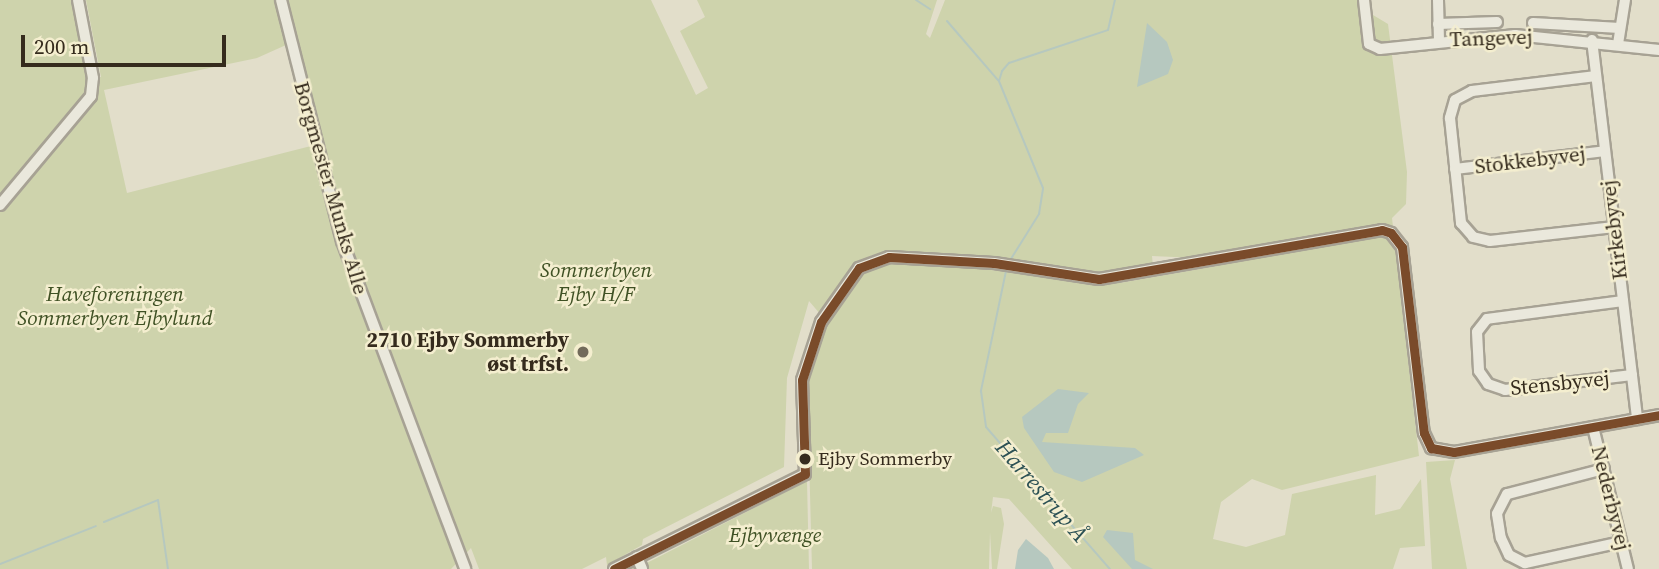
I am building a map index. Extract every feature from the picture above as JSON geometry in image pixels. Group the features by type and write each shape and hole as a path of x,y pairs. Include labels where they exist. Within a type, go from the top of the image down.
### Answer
{"street":[{"path":"0,205 91,96 93,78 78,0"},
{"name":"Borgmester Munks Alle","path":"281,0 342,241 465,569"},
{"name":"Tangevej","path":"1364,0 1369,44 1380,49 1515,35 1592,40 1659,50"},
{"path":"1438,0 1439,41"},
{"path":"1618,44 1625,0"},
{"path":"1438,24 1497,22"},
{"path":"1533,23 1620,28"},
{"name":"Kirkebyvej","path":"1592,40 1637,419"},
{"path":"1596,76 1461,95 1450,117 1461,223 1480,241 1614,227"},
{"name":"Stokkebyvej","path":"1455,170 1605,151"},
{"path":"614,569 805,474 802,380 821,322 846,281 859,268 889,257 994,263 1082,279 1121,278 1376,230 1391,233 1402,247 1424,433 1432,448 1454,452 1659,415"},
{"name":"Stensbyvej","path":"1623,301 1488,319 1477,332 1479,371 1488,384 1505,390 1632,375"},
{"name":"Nederbyvej","path":"1593,427 1628,569"},
{"path":"1604,468 1507,494 1497,508 1501,538 1509,555 1525,563 1621,542"},
{"path":"637,557 642,569"}],"green space":[{"path":"0,0 72,0 89,78 101,77 86,0 651,0 696,95 708,88 680,31 705,17 697,0 937,0 926,34 930,38 945,0 1362,0 1368,12 1388,24 1407,172 1406,204 1392,218 1419,456 1282,490 1252,479 1221,502 1213,539 1246,547 1285,535 1292,494 1376,475 1375,515 1400,509 1421,479 1425,546 1400,548 1393,569 1072,569 1009,499 993,497 991,513 993,506 1001,508 1004,524 997,569 992,569 990,532 989,569 812,569 807,379 827,323 860,273 890,260 1120,283 1217,266 1219,259 1152,256 1153,267 1098,275 889,251 870,256 848,272 821,315 809,301 787,378 784,467 643,539 642,545 607,565 606,557 582,569 479,569 471,548 451,569 0,569","holes":["286,45 311,146 127,193 104,90 257,58"]},
{"path":"1455,460 1450,479 1467,569 1432,569 1426,462"},
{"name":"Ejbyvænge","path":"807,481 809,569 628,569 639,567"}],"shaded area":[{"path":"1147,23 1167,42 1173,60 1168,74 1137,87"},
{"path":"1058,389 1089,393 1078,404 1068,433 1046,433 1042,442 1135,448 1144,455 1082,482 1054,472 1024,428 1022,417"},
{"path":"1107,530 1133,533 1135,560 1153,569 1132,569 1103,537"},
{"path":"1026,539 1048,558 1054,569 1015,569 1018,550"}],"waterway":[{"path":"916,0 930,9"},
{"name":"Harrestrup Å","path":"1009,262 1039,214 1043,188 999,81 1002,71 1009,63 1108,30 1115,0"},
{"path":"947,21 998,80"},
{"name":"Harrestrup Å","path":"1006,271 981,391 986,427 1110,569"},
{"path":"104,522 158,500 168,569"},
{"path":"0,564 96,526"}],"transit line":[{"path":"614,569 805,474 802,380 821,322 859,268 889,257 994,263 1099,279 1382,230 1391,233 1402,247 1424,433 1431,448 1454,452 1659,415"}],"place":[{"name":"2710 Ejby Sommerby øst trfst.","path":"583,352"},
{"name":"Ejby Sommerby","path":"805,459"}],"park label":[{"name":"Sommerbyen Ejby H/F","path":"596,282"},
{"name":"Haveforeningen Sommerbyen Ejbylund","path":"115,306"}]}
